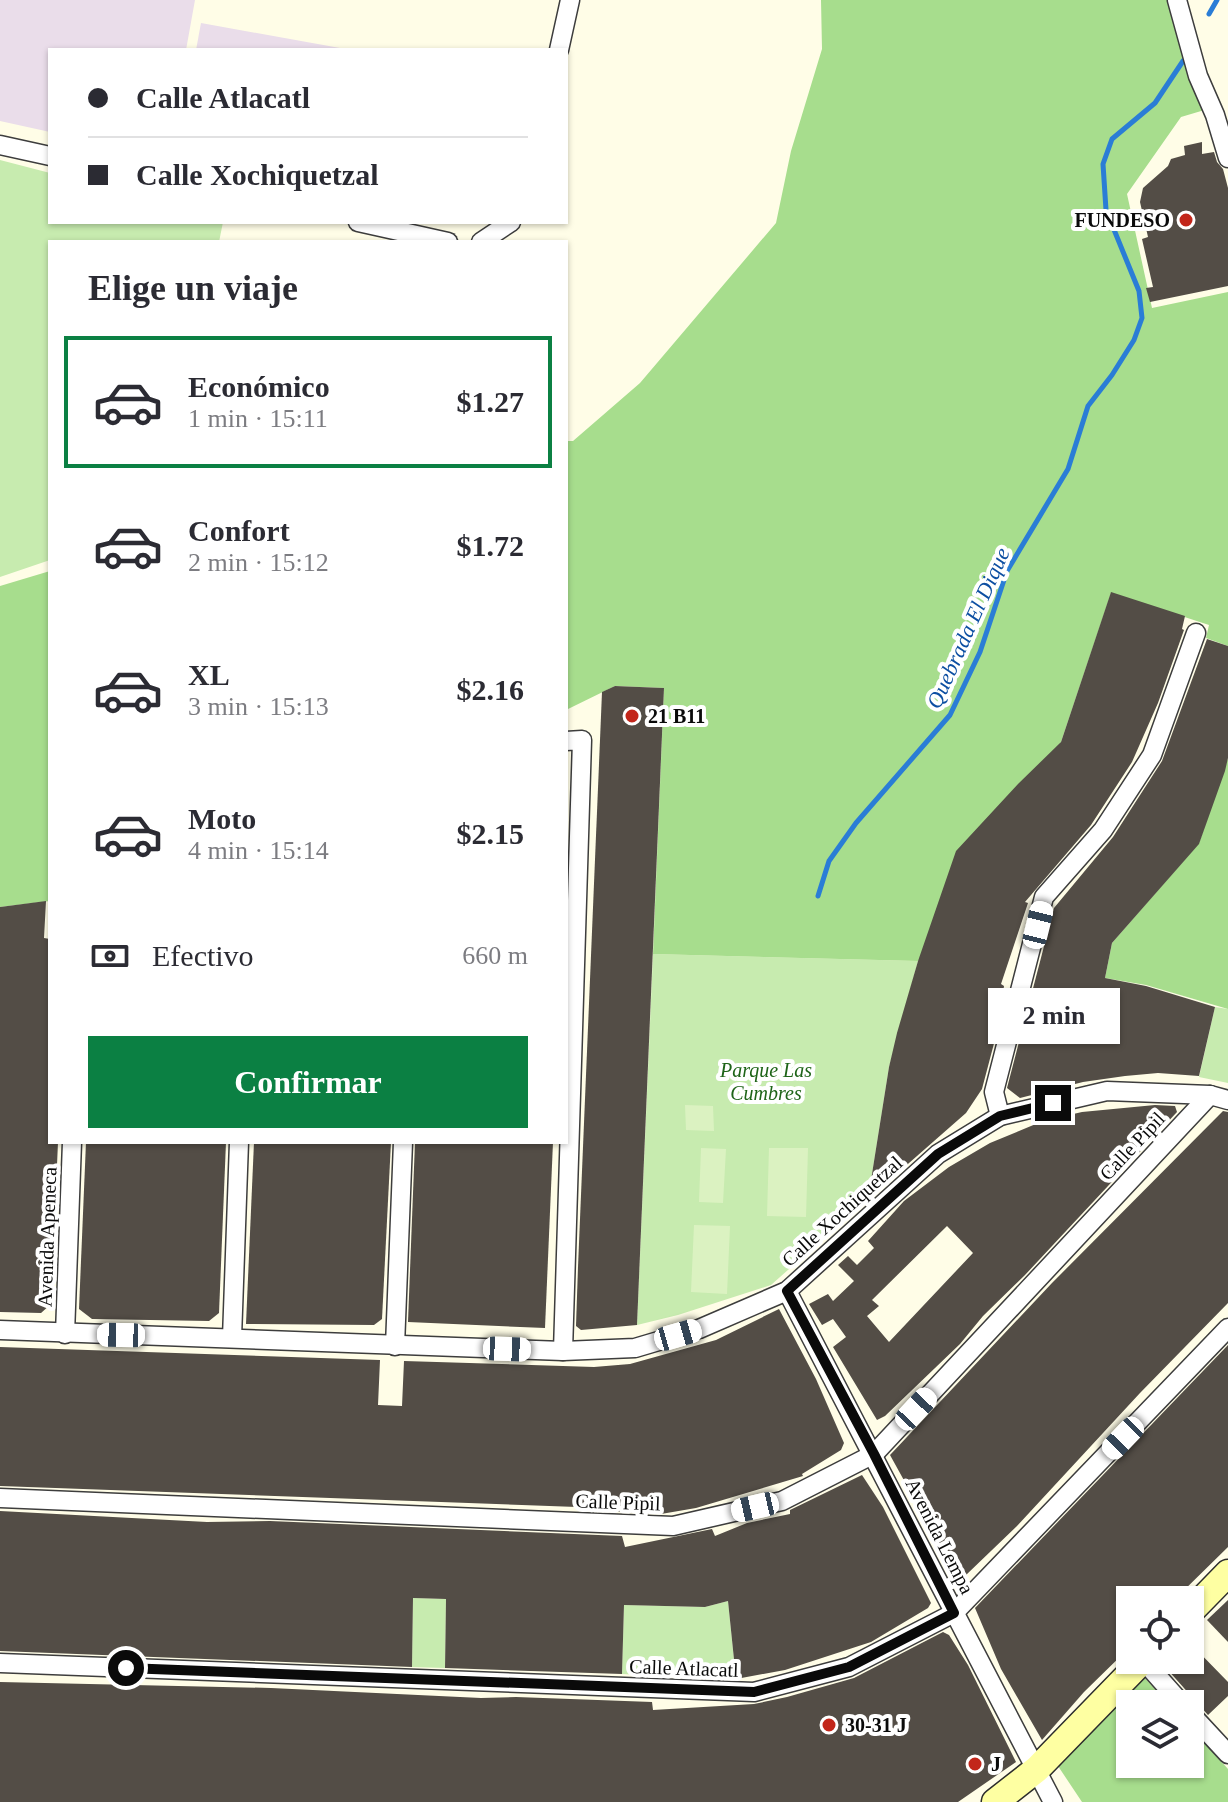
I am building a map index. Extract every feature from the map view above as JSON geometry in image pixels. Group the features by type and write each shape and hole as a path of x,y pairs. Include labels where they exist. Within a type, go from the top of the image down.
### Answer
{"main road":[{"path":"1204,1598 1228,1573"},
{"path":"995,1802 1037,1769 1129,1674"}],"street":[{"path":"559,48 570,0"},
{"path":"1177,0 1198,76 1215,115 1228,158"},
{"path":"0,145 48,156"},
{"path":"367,224 439,240"},
{"path":"484,240 508,224"},
{"path":"1000,1116 994,1092 1044,897 1103,830 1152,755 1196,633"},
{"path":"568,1073 574,740"},
{"name":"Calle Xochiquetzal","path":"0,1330 563,1351 635,1348 699,1329 787,1291 938,1154 1000,1116 1107,1091 1219,1098"},
{"name":"Calle Pipil","path":"0,1498 673,1526 782,1501 874,1454 1219,1098"},
{"name":"Avenida Apeneca","path":"65,1334 72,1144"},
{"path":"232,1338 239,1144"},
{"path":"395,1346 403,1144"},
{"path":"563,1351 567,1144"},
{"name":"Avenida Lempa","path":"787,1291 1053,1802"},
{"name":"Calle Atlacatl","path":"0,1663 754,1692 849,1667 954,1613 1228,1328"},
{"path":"1155,1674 1170,1690"},
{"path":"1204,1728 1228,1754"}],"shaded area":[{"path":"0,0 195,0 186,48 48,48 48,132 0,121"},
{"path":"201,23 340,48 196,48"}],"green space":[{"path":"821,0 1187,0 1218,106 1181,117 1127,194 1152,308 1228,292 1228,646 1206,638 1209,625 1111,593 1061,742 918,961 653,954 664,688 615,686 568,709 568,441 573,441 640,383 776,223 791,151 822,49"},
{"path":"0,160 48,172 48,224 223,224 219,240 48,240 48,561 0,577"},
{"path":"48,572 48,901 0,907 0,586"},
{"path":"1228,758 1228,1009 1146,985 1105,978 1112,943 1199,843"},
{"name":"Parque Las Cumbres","path":"653,954 918,961 889,1067 868,1199 771,1285 637,1325"},
{"path":"1215,1007 1228,1009 1228,1083 1199,1077"},
{"path":"685,1105 713,1106 714,1131 686,1130"},
{"path":"701,1148 726,1149 723,1203 699,1202"},
{"path":"769,1148 808,1148 806,1217 767,1216"},
{"path":"694,1225 730,1226 727,1294 691,1292"},
{"path":"413,1598 446,1599 445,1668 412,1667"},
{"path":"728,1601 736,1680 622,1674 624,1605 705,1607"},
{"path":"1141,1674 1156,1690 1126,1690"},
{"path":"1116,1700 1116,1778 1204,1778 1204,1742 1228,1769 1228,1802 1082,1802 1056,1763"}],"building":[{"name":"FUNDESO","path":"1202,142 1202,154 1214,152 1228,188 1228,286 1150,302 1146,288 1153,287 1142,239 1148,237 1140,202 1143,188 1168,166 1171,159 1185,155 1184,146"},
{"path":"1111,592 1185,616 1184,630 1158,703 1132,762 1091,825 1025,902 1028,903 1001,984 1004,986 1002,1013 982,1089 966,1113 868,1199 897,1033 956,851 1061,742"},
{"path":"1207,639 1228,646 1228,758 1225,771 1199,844 1112,943 1105,978 1146,986 1215,1007 1199,1076 1158,1073 1125,1076 1083,1082 1020,1098 1007,1088 1054,908 1113,837 1162,761"},
{"path":"615,686 664,688 637,1325 581,1330 576,1326 602,692"},
{"path":"46,901 48,1144 58,1144 51,1304 41,1313 0,1312 0,907"},
{"path":"1155,1105 1175,1106 1177,1112 960,1344 885,1416 877,1420 833,1347 846,1337 833,1319 822,1325 809,1304 828,1294 833,1301 854,1281 838,1265 848,1256 857,1265 874,1248 868,1241 904,1201 949,1167 990,1143 1043,1121 1082,1112","holes":["947,1226 973,1253 889,1342 867,1316 879,1306 872,1300"]},
{"path":"1223,1111 1228,1112 1228,1303 1017,1526 966,1575 959,1577 951,1571 890,1455 1052,1283"},
{"path":"86,1144 226,1144 219,1313 209,1321 92,1319 79,1309"},
{"path":"254,1144 391,1144 382,1319 374,1325 246,1324"},
{"path":"415,1144 553,1144 545,1328 408,1322"},
{"path":"779,1309 816,1379 844,1443 841,1450 803,1476 696,1508 661,1514 577,1507 0,1486 0,1347 380,1360 378,1405 402,1406 404,1361 594,1367 630,1364 716,1340"},
{"path":"1228,1345 1228,1547 1188,1586 1116,1586 1116,1661 1042,1740 1001,1669 975,1608"},
{"path":"862,1475 883,1507 931,1603 928,1608 871,1642 785,1670 736,1679 728,1601 705,1607 624,1605 622,1674 445,1668 446,1599 413,1598 412,1667 0,1651 0,1511 207,1522 270,1521 622,1536 625,1547 712,1529 715,1536 747,1523 790,1514 790,1510"},
{"path":"1228,1600 1228,1642 1207,1620"},
{"path":"943,1632 949,1635 968,1665 1016,1762 958,1802 0,1802 0,1682 652,1702 653,1710 754,1704 787,1697 854,1678"},
{"path":"1204,1657 1228,1682 1228,1696 1208,1715 1204,1711 1204,1690 1186,1690 1171,1674 1204,1674"}],"waterway":[{"name":"Quebrada El Dique","path":"1209,14 1217,0"},
{"name":"Quebrada El Dique","path":"818,896 829,861 856,823 950,715 980,652 1007,571 1068,469 1088,406 1134,340 1142,318 1139,291 1106,210 1103,164 1112,139 1155,103 1183,61"}],"place":[{"name":"FUNDESO","path":"1186,220"},
{"name":"21 B11","path":"632,716"},
{"name":"30-31 J","path":"829,1725"},
{"name":"J","path":"975,1764"}],"route":[{"path":"126,1668 754,1692 849,1667 954,1613 787,1291 938,1154 1000,1116 1053,1103"}]}
